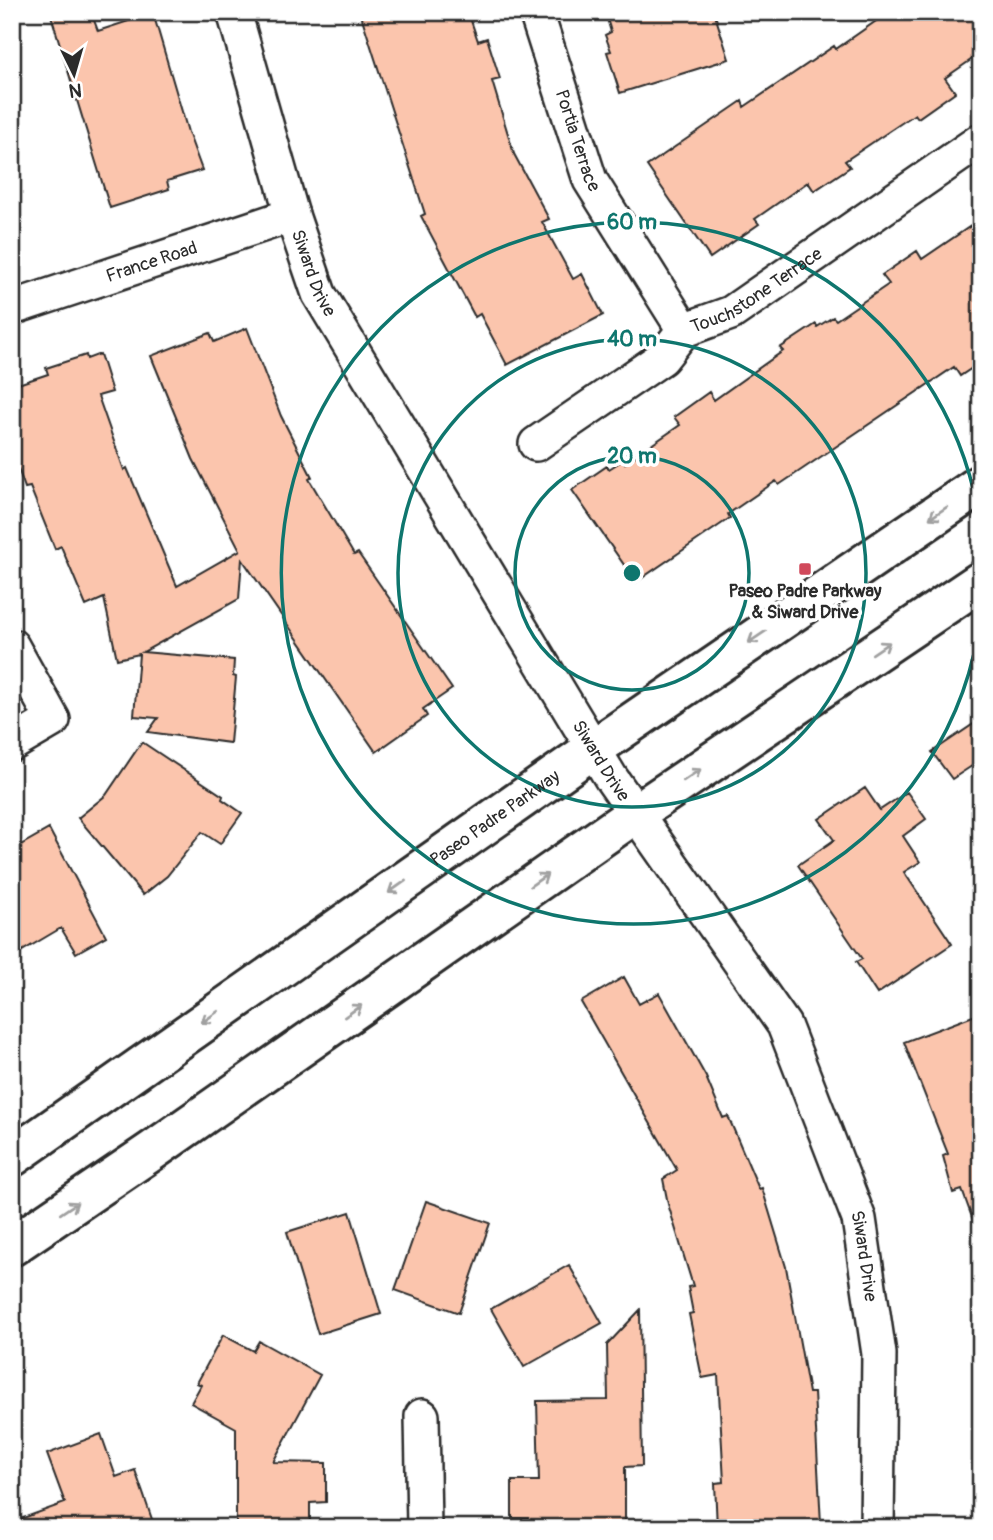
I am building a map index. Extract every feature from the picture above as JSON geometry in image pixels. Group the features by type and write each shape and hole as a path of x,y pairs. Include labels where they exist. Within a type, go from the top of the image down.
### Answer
{"main road":[{"name":"Paseo Padre Parkway","path":"12,1157 593,749 981,484"},
{"path":"12,1246 636,813 981,581"}],"street":[{"name":"Siward Drive","path":"234,12 292,215 319,294 593,749 784,1025 859,1219 879,1354 877,1528"},
{"name":"Portia Terrace","path":"536,12 590,180 684,330"},
{"name":"Touchstone Terrace","path":"536,444 662,358 684,330 731,313 981,140"},
{"name":"France Road","path":"12,308 292,215"},
{"path":"12,646 53,720 12,744"},
{"path":"422,1416 424,1528"}],"building":[{"path":"50,12 91,12 98,31 153,13 202,170 167,181 169,189 110,208"},
{"path":"360,12 468,12 478,41 487,38 500,79 492,81 514,154 549,219 542,222 573,279 582,274 603,315 507,365 480,314 475,317 421,216 425,214"},
{"path":"605,12 714,12 729,59 620,93 607,52 611,51 605,35 611,32"},
{"path":"889,12 981,12 981,53 945,78 955,92 918,118 915,114 845,161 850,167 814,191 808,182 755,219 759,224 710,258 647,166 742,101 744,107"},
{"path":"981,219 981,362 960,376 954,367 779,485 776,481 728,514 730,518 636,582 572,490 607,466 609,469 623,460 625,463 680,425 674,417 709,392 714,400 783,351 780,348 816,324 817,327 833,317 836,320 889,284 882,275 917,251 922,259"},
{"path":"247,328 281,416 312,477 309,479 354,555 358,553 452,689 423,709 427,716 376,752 242,559 239,599 143,652 234,660 233,676 236,677 230,743 148,732 158,718 134,716 139,654 117,659 104,598 86,606 61,546 55,549 30,487 25,488 12,451 12,386 48,374 46,368 86,355 87,359 100,354 112,392 98,396 124,470 127,468 177,586 240,550 193,459 151,356 210,333 214,342"},
{"path":"981,719 981,760 952,779 932,752"},
{"path":"142,742 223,796 222,799 242,813 220,844 202,832 167,876 143,895 78,818 106,795"},
{"path":"865,788 880,810 907,792 926,819 903,836 920,862 904,872 952,944 877,994 856,962 862,959 798,865 834,840 819,819"},
{"path":"49,829 106,936 76,953 61,928 12,957 12,850"},
{"path":"624,977 639,1004 659,993 706,1077 723,1118 728,1116 759,1189 762,1188 786,1267 809,1393 814,1393 821,1524 819,1528 717,1528 715,1483 724,1482 718,1375 702,1378 689,1314 693,1313 688,1287 693,1286 663,1179 677,1170 581,1002"},
{"path":"981,1013 981,1233 978,1234 962,1190 953,1193 943,1156 948,1154 904,1042"},
{"path":"426,1201 490,1223 459,1313 395,1290"},
{"path":"350,1212 381,1314 318,1334 287,1232"},
{"path":"569,1265 602,1323 524,1367 491,1309"},
{"path":"640,1310 642,1466 625,1467 625,1528 527,1528 528,1518 512,1518 512,1481 539,1481 537,1401 608,1400 607,1345"},
{"path":"223,1335 253,1351 259,1341 320,1375 273,1462 326,1463 326,1502 310,1503 310,1528 236,1528 236,1428 191,1403 201,1385 197,1383"},
{"path":"101,1434 116,1477 135,1470 155,1528 12,1528 12,1522 65,1503 47,1454"}],"place":[{"name":"Paseo Padre Parkway & Siward Drive","path":"805,569"}]}
